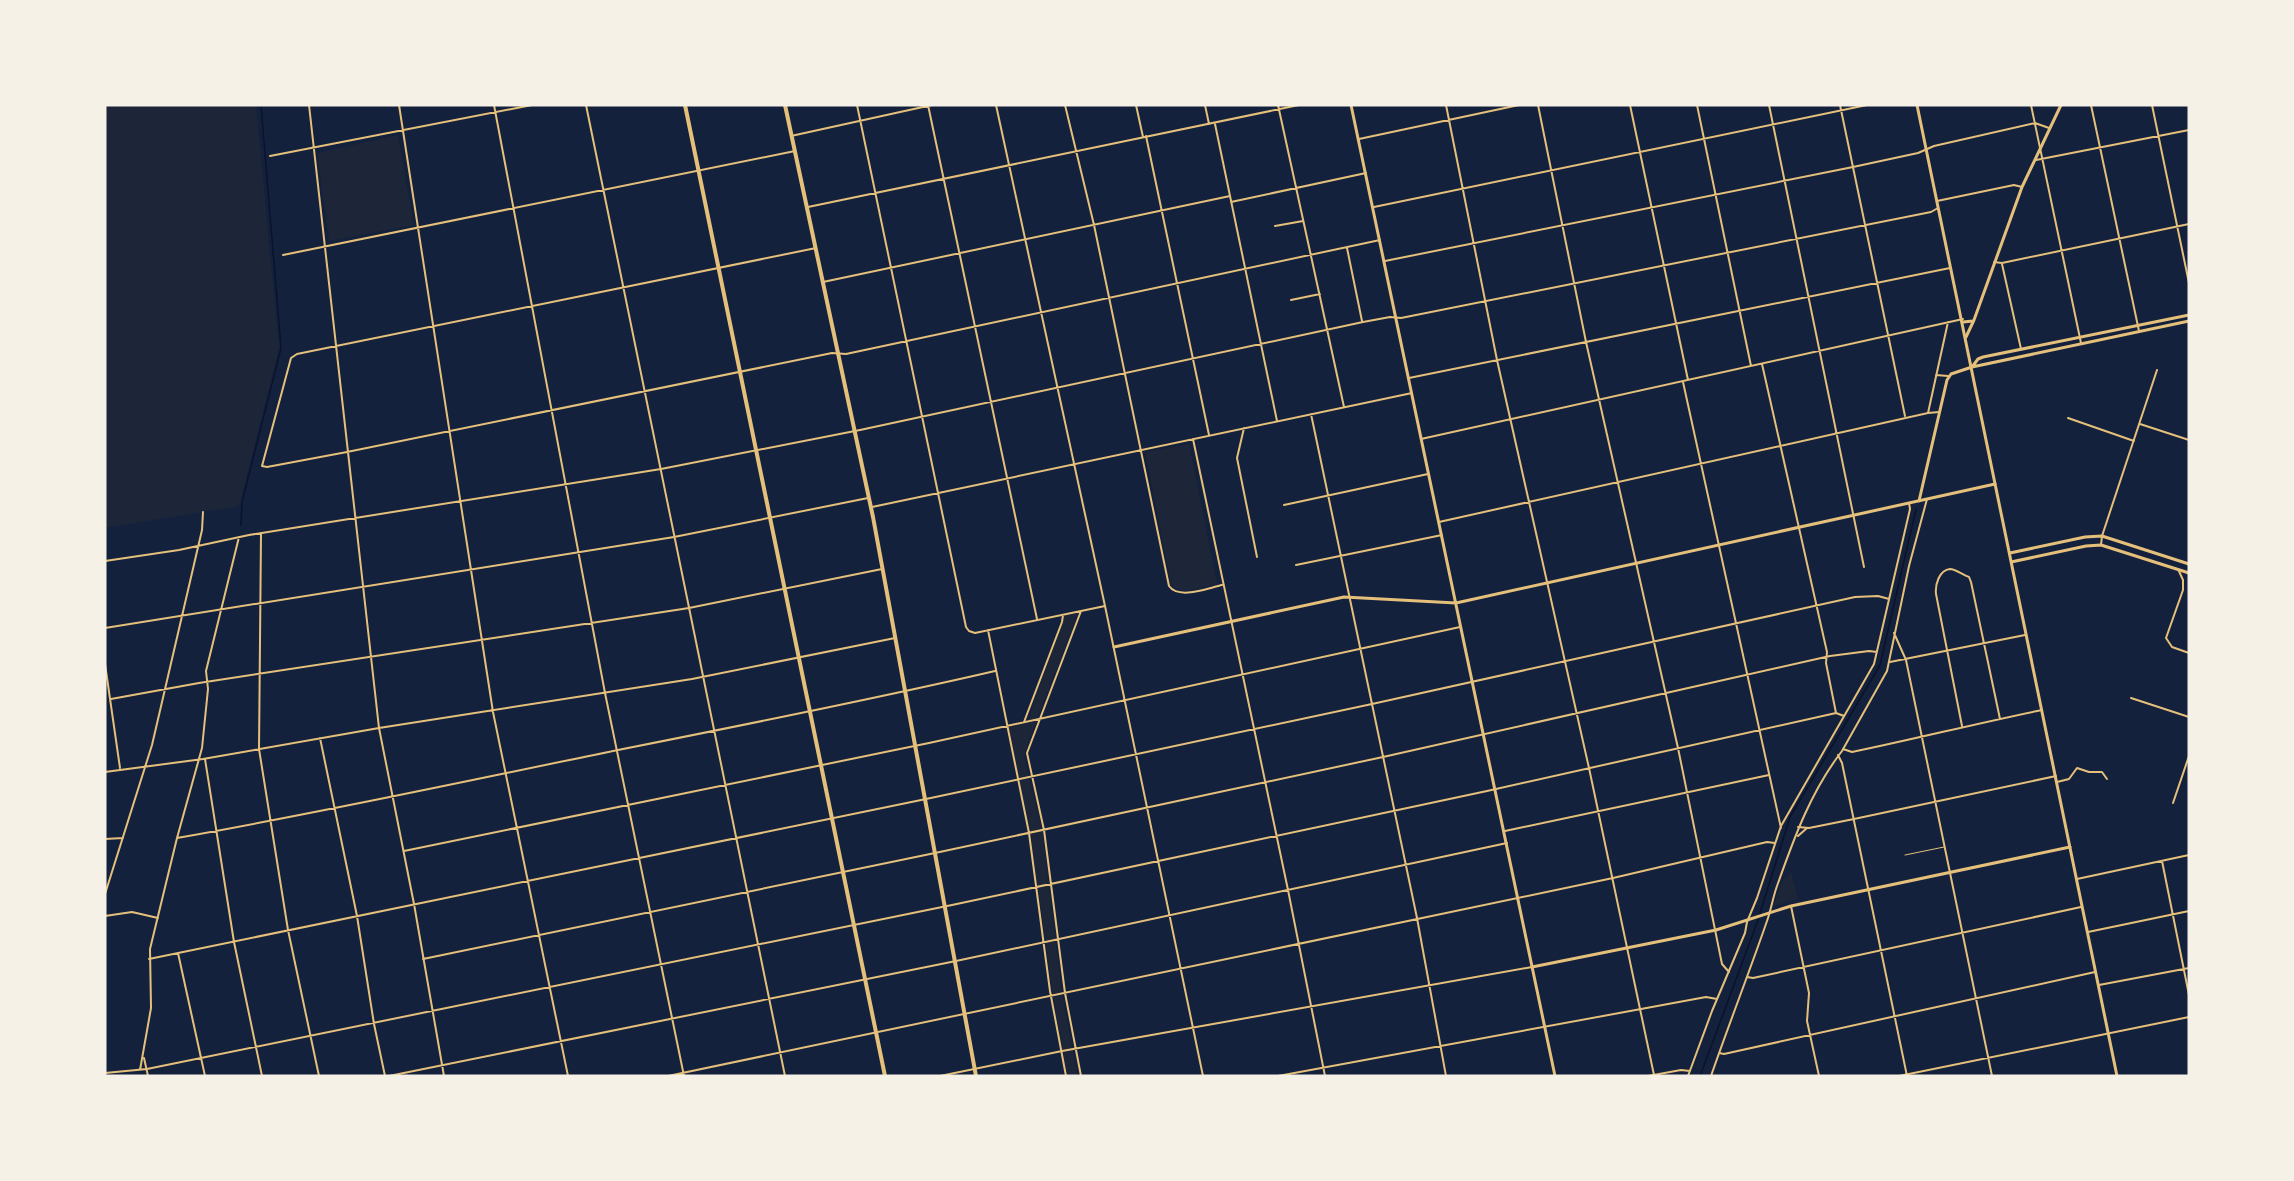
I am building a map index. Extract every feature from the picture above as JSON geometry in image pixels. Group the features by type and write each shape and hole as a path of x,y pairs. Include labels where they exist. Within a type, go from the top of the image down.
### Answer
{"main road":[{"path":"686,105 885,1076"},
{"path":"785,105 870,507 976,1076"}],"street":[{"path":"309,105 380,728 444,1076"},
{"path":"399,105 493,712 567,1076"},
{"path":"494,105 605,693 683,1074"},
{"path":"270,156 532,105"},
{"path":"586,105 785,1076"},
{"path":"857,105 966,627 972,632 988,630 1106,606"},
{"path":"791,136 929,105 1037,620"},
{"path":"996,105 1106,606 1203,1076"},
{"path":"1065,105 1110,298 1169,586 1179,593 1223,585"},
{"path":"1136,105 1162,211 1209,435"},
{"path":"1205,105 1209,124"},
{"path":"806,207 1215,123 1278,107 1299,105"},
{"path":"1351,105 1555,1076"},
{"path":"1446,105 1472,244 1599,812 1654,1075"},
{"path":"1359,139 1519,105"},
{"path":"1538,105 1586,342 1638,564 1688,793 1722,964 1729,972"},
{"path":"1630,105 1688,380"},
{"path":"1697,105 1751,366"},
{"path":"1769,105 1864,567"},
{"path":"1840,105 1906,418"},
{"path":"1374,207 1867,105"},
{"path":"1917,105 2117,1076"},
{"path":"2031,105 2081,343"},
{"path":"1966,338 2022,187 2061,105"},
{"path":"2091,105 2139,331"},
{"path":"2152,105 2189,283"},
{"path":"1278,107 1344,407"},
{"path":"1215,123 1277,421"},
{"path":"1385,261 1853,167 2035,123 2049,129"},
{"path":"2034,161 2189,130"},
{"path":"283,255 795,151"},
{"path":"1231,202 1366,173"},
{"path":"1937,201 2014,185 2022,187"},
{"path":"824,282 1230,196"},
{"path":"105,561 261,533 661,469 1058,388 1363,322 1401,318 1485,302 1930,212 1938,208"},
{"path":"1275,226 1303,221"},
{"path":"1994,262 2002,263 2189,224"},
{"path":"816,248 297,354 291,358 262,466 347,452 741,371 837,353 846,354 1380,240"},
{"path":"1347,248 1363,322"},
{"path":"2002,263 2021,349"},
{"path":"1409,378 1951,268"},
{"path":"1290,300 1320,294"},
{"path":"1972,367 1978,359 2189,315"},
{"path":"1421,439 1948,322 1974,320"},
{"path":"1936,375 1948,376 1972,367 2189,321"},
{"path":"1928,413 1948,322"},
{"path":"1762,364 1827,657 1836,713"},
{"path":"2102,545 2102,536 2157,370"},
{"path":"1919,501 1948,376"},
{"path":"1683,381 1781,828"},
{"path":"870,507 1412,393"},
{"path":"1439,522 1939,412"},
{"path":"1311,414 1418,918 1446,1076"},
{"path":"2068,418 2134,441"},
{"path":"2140,424 2189,440"},
{"path":"1244,428 1237,458 1257,557"},
{"path":"1193,439 1325,1076"},
{"path":"1284,505 1428,474"},
{"path":"1114,647 1349,597 1456,603 1995,484"},
{"path":"105,628 674,537 868,498"},
{"path":"1711,1076 1798,827 1811,798 1843,749 1884,678 1890,662 1890,649 1927,499"},
{"path":"1688,1076 1745,933 1781,828 1869,675 1877,652 1910,509 1909,503"},
{"path":"105,894 146,766 203,524 202,512"},
{"path":"261,533 259,749 288,930 319,1076"},
{"path":"1296,565 1442,535"},
{"path":"2010,553 2085,537 2102,536 2189,564"},
{"path":"140,1070 152,1003 150,959 177,838 199,760 203,741 206,671 239,537"},
{"path":"2012,562 2086,546 2102,545 2189,573"},
{"path":"111,699 207,682 689,608 882,569"},
{"path":"1962,726 1946,652 1936,588 1942,573 1950,569 1969,577 1971,582 2000,719"},
{"path":"2178,569 2183,580 2183,590 2166,638 2172,646 2189,653"},
{"path":"150,959 832,819 1372,704 1815,605 1860,596 1889,599"},
{"path":"1081,611 1028,753 1044,830 1065,993 1081,1076"},
{"path":"1024,722 1063,615"},
{"path":"404,851 822,765 1461,627"},
{"path":"988,630 1029,832 1051,996 1066,1076"},
{"path":"1894,633 1906,660 1992,1076"},
{"path":"1890,662 2026,635"},
{"path":"105,772 199,760 380,728 702,678 895,638"},
{"path":"423,959 1148,808 1577,715 1827,657 1877,652"},
{"path":"105,664 121,770"},
{"path":"177,838 334,809 713,732 995,671"},
{"path":"2131,698 2189,717"},
{"path":"1843,749 1852,752 2042,710"},
{"path":"105,1073 131,1074 140,1070 758,946 1495,789 1836,713 1844,716"},
{"path":"320,738 357,916 374,1024 387,1076 865,980 1507,843"},
{"path":"1838,755 1842,763 1907,1075"},
{"path":"2173,803 2189,756"},
{"path":"205,759 234,942 262,1076"},
{"path":"2057,782 2069,779 2078,768 2089,772 2102,772 2107,779"},
{"path":"1505,831 1769,775"},
{"path":"1798,827 1807,828 1854,819 2056,776"},
{"path":"1796,838 1807,828"},
{"path":"105,839 123,838"},
{"path":"668,1076 1612,878 1767,842 1775,843"},
{"path":"940,1076 1062,1051 1532,967 1716,930 1747,922 1791,906 2070,847"},
{"path":"2076,879 2189,855"},
{"path":"2162,861 2189,995"},
{"path":"1791,906 1809,993 1807,1016 1819,1076"},
{"path":"1747,977 1753,978 1804,968 2082,907"},
{"path":"2088,932 2189,911"},
{"path":"105,916 132,912 158,918"},
{"path":"178,953 205,1076"},
{"path":"2098,985 2189,968"},
{"path":"1719,1053 1724,1054 1810,1036 2096,972"},
{"path":"1278,1076 1706,998 1717,999"},
{"path":"1899,1076 2189,1017"},
{"path":"143,1056 148,1076"},
{"path":"1648,1076 1681,1070 1690,1071"}],"lane":[{"path":"1905,855 1945,847"}],"shaded area":[{"path":"105,105 256,105 279,348 239,506 105,528"},
{"path":"398,135 414,225 329,241 317,153"},
{"path":"1189,444 1217,584 1180,590 1171,584 1145,452"},
{"path":"1079,611 1024,756 1042,829 1062,994 1078,1076 1067,1076 1053,995 1030,829 1008,727 1024,722 1029,717 1063,615"},
{"path":"1791,872 1798,899 1773,906 1783,879"}],"waterway":[{"path":"241,525 242,502 281,348 261,105"},
{"path":"1700,1076 1757,923 1790,817 1880,665 1916,509"}]}
